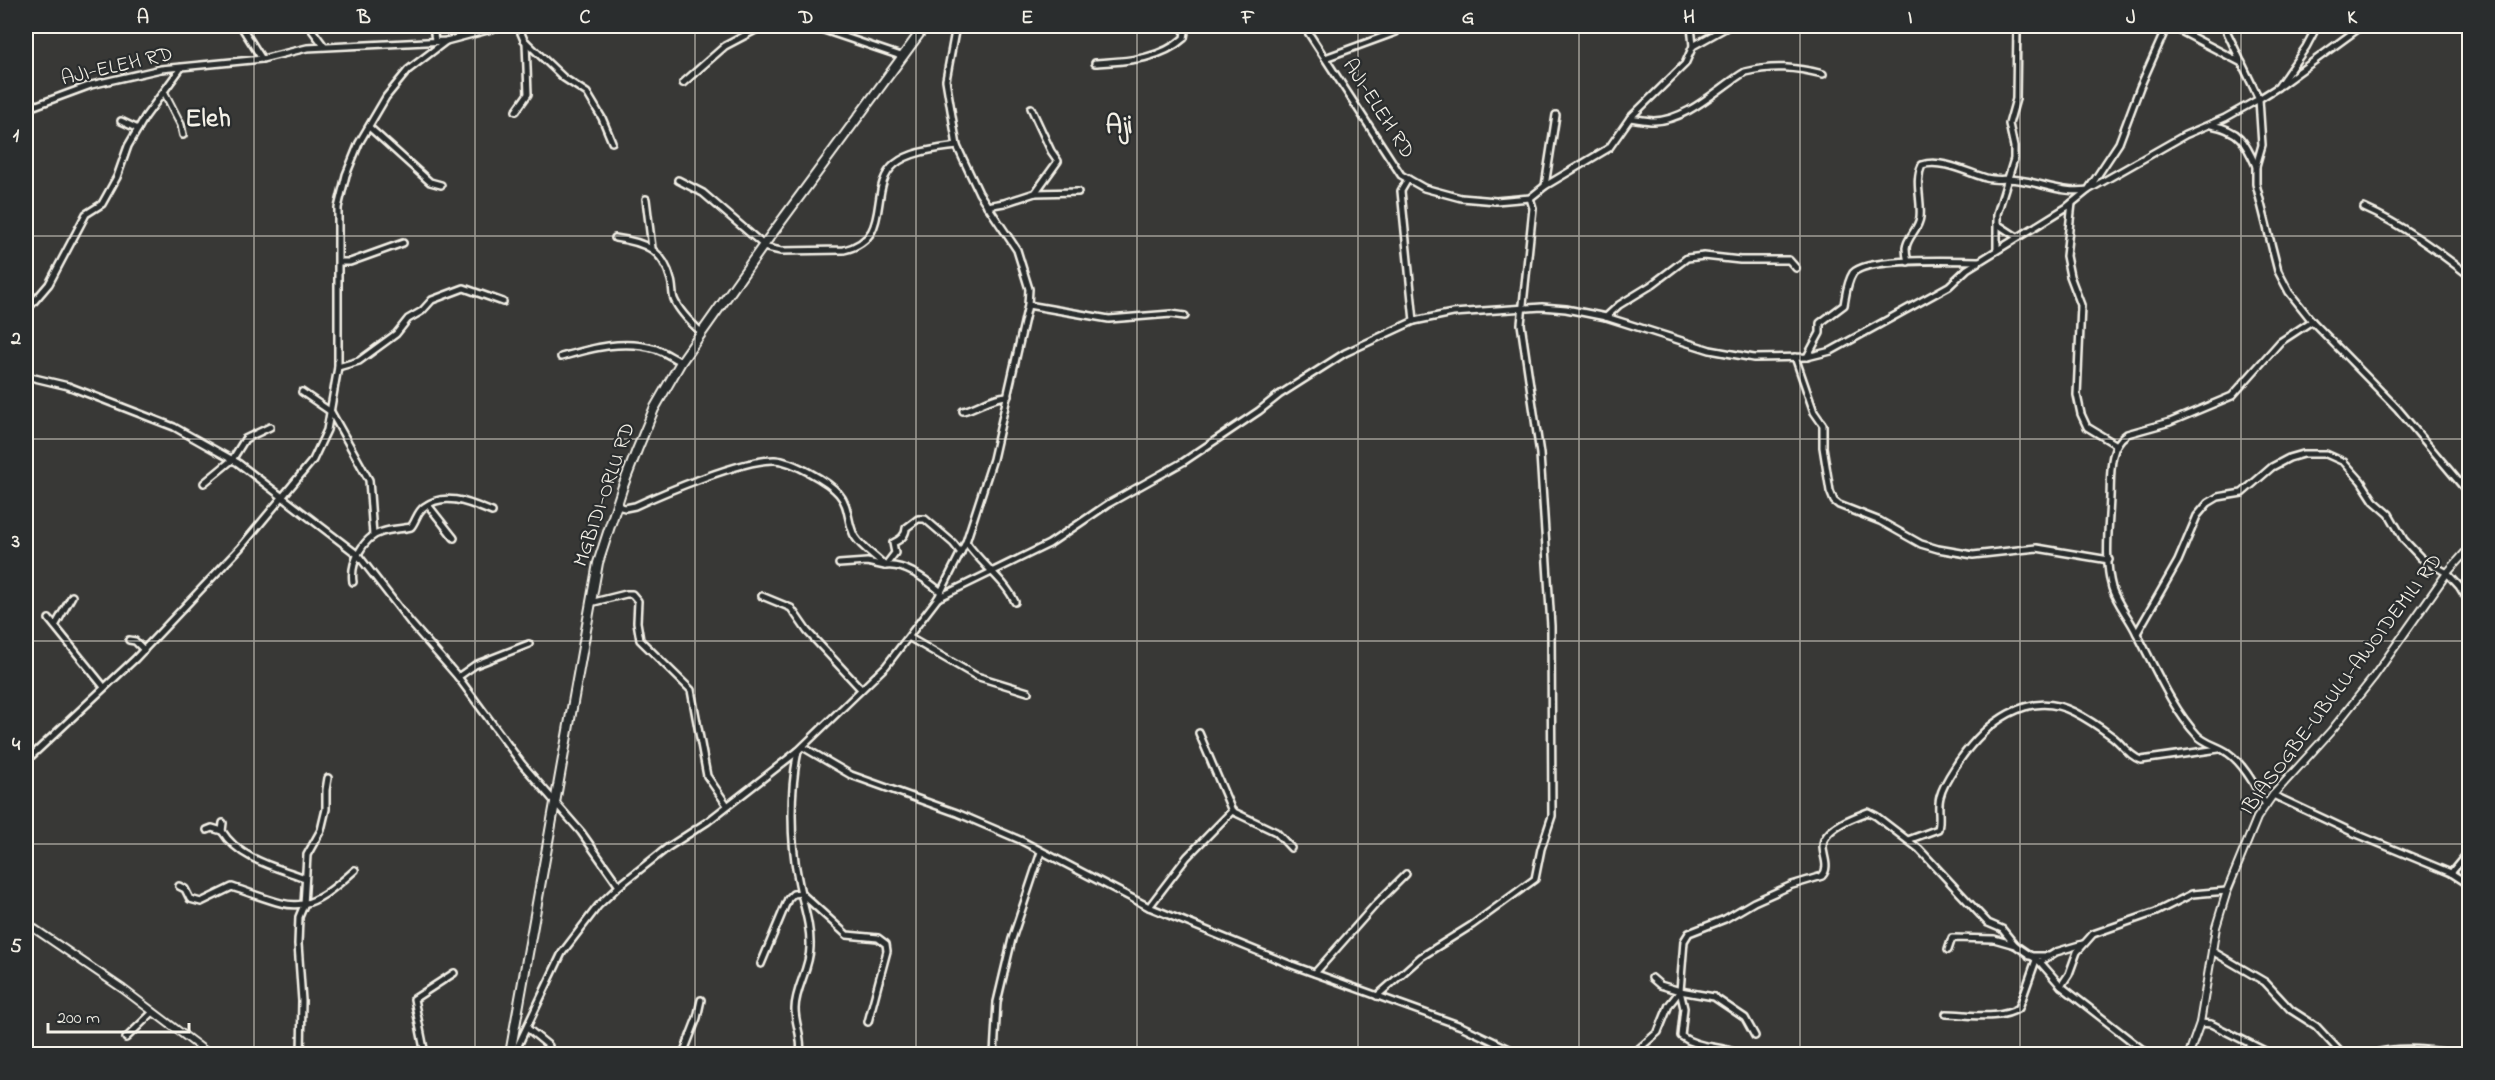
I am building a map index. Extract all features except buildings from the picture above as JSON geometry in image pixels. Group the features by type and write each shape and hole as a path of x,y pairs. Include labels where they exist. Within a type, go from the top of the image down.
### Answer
{"main road":[{"name":"MGBIDI-ORLU RD","path":"512,1054 554,803 598,563 616,506 654,409 700,332 925,26"}],"street":[{"path":"241,26 262,59"},
{"path":"309,26 324,46"},
{"path":"433,26 435,41"},
{"name":"AJI-ELEH RD","path":"26,109 91,86 161,69 262,59 324,46 446,41 503,26"},
{"path":"518,26 526,42 564,78 586,93 602,118 612,142"},
{"path":"683,83 724,46 763,26"},
{"path":"812,26 901,56"},
{"path":"512,1054 527,1028 562,953 598,906 619,885 801,749 886,666 910,638 939,595 966,542 993,459 1028,305 1029,290 1017,250 987,206 957,146 946,80 956,26"},
{"path":"1095,63 1150,57 1164,52 1184,38 1186,26"},
{"name":"AJI-ELEH RD","path":"1304,26 1401,175 1424,188 1461,198 1496,201 1530,198"},
{"path":"1326,58 1396,32 1400,26"},
{"path":"1377,996 1422,957 1472,925 1535,879 1541,849 1552,816 1551,626 1540,454 1521,324 1533,208 1530,198 1545,186 1609,148 1630,118 1685,64 1693,46 1691,26"},
{"path":"1693,46 1729,26"},
{"path":"1997,249 1997,224 2002,195 2014,159 2014,147 2008,124 2016,99 2017,26"},
{"path":"1908,262 1906,246 1919,225 1921,215 1918,192 1919,171 1922,165 1933,163 1985,178 2007,181 2016,179 2079,192 2088,190 2119,143 2140,87 2169,26 2243,63"},
{"path":"2224,26 2259,99 2262,145 2256,166 2257,192 2278,271 2289,292 2312,321 2397,408 2469,495"},
{"path":"2278,87 2306,47 2317,26"},
{"path":"939,595 1049,544 1108,504 1183,462 1279,395 1345,353 1414,321 1453,313 1523,307 1566,309 1606,317 1710,350 1754,358 1807,357 1831,351 1949,286 1997,249 2072,203 2088,190 2185,135 2259,99 2362,26"},
{"path":"26,761 144,650 240,548 313,460 327,430 338,367 338,208 346,175 358,143 386,97 408,70 446,41"},
{"path":"516,111 528,94 526,42"},
{"path":"1630,118 1654,121 1687,111 1737,77 1754,69 1788,66 1823,74"},
{"path":"26,311 49,284 86,214 102,204 138,129 181,68"},
{"path":"164,92 181,125 183,135"},
{"path":"1031,108 1058,161 1035,193"},
{"path":"1545,186 1556,115"},
{"path":"121,121 138,129"},
{"path":"2209,125 2227,128 2239,135 2248,147 2256,166"},
{"path":"369,127 412,168 430,182 441,185"},
{"path":"678,180 703,193 763,246 781,251 836,250 854,247 873,231 885,178 896,163 915,154 957,146"},
{"path":"1408,179 1401,191 1414,321"},
{"path":"987,206 1035,193 1078,192"},
{"path":"646,199 652,248"},
{"path":"2072,203 2066,256 2070,276 2081,305 2077,395 2081,414 2087,427 2115,444"},
{"path":"2364,208 2385,217 2422,239 2469,276"},
{"path":"1997,224 2017,237"},
{"path":"615,238 631,240 652,248 664,262 671,278 674,299 688,320 700,332"},
{"path":"339,262 350,262 403,243"},
{"path":"1606,317 1619,305 1650,286 1687,258 1704,256 1740,260 1789,261 1796,268"},
{"path":"1807,357 1820,333 1820,323 1844,305 1852,274 1858,269 1877,263 1980,261"},
{"path":"338,367 359,361 396,334 408,319 422,311 432,300 442,296 464,288 503,302"},
{"path":"1028,305 1109,319 1171,314 1185,316"},
{"path":"2266,805 2229,753 2198,736 2145,652 2112,587 2109,560 2110,481 2115,444 2127,434 2170,422 2232,396 2280,342 2312,321"},
{"path":"561,357 606,345 632,345 656,349 681,362"},
{"path":"1795,357 1814,412 1823,425 1823,447 1830,491 1834,501 1880,521 1921,544 1938,549 1973,555 2037,548 2109,560"},
{"path":"26,376 68,386 174,427 232,460 269,485 358,555 410,622 458,676 554,803 581,832 619,885"},
{"path":"302,392 331,412 369,480 374,535"},
{"path":"963,411 979,407 999,396 1008,396"},
{"path":"204,483 232,460 245,439 270,427"},
{"path":"2137,633 2178,561 2197,516 2208,503 2218,497 2241,493 2272,468 2289,458 2303,454 2326,454 2344,462 2361,481 2373,501 2389,514 2404,540 2421,558 2447,573 2459,586 2469,604"},
{"path":"616,506 625,508 635,506 743,466 777,460 802,469 827,483 840,494 854,535 885,566"},
{"path":"353,582 353,566 358,555 374,535 411,527 420,511 428,505 444,499 454,499 492,512"},
{"path":"428,505 454,538"},
{"path":"885,566 896,553 893,543 901,540 906,528 918,519 925,519 954,543 961,553"},
{"path":"966,542 990,572 1011,592 1015,602"},
{"name":"IBIASOGBE-UBULU-AWOIDEMILI RD","path":"2189,1054 2200,1023 2211,951 2227,891 2257,818 2273,795 2331,731 2373,678 2447,573 2469,547"},
{"path":"839,564 867,562 885,566 893,564 924,578 939,595"},
{"path":"590,603 626,594 632,594 638,601 640,640 672,674 691,690 707,776 727,805"},
{"path":"55,626 72,596"},
{"path":"762,596 791,608 807,632 861,689"},
{"path":"49,619 87,669 104,687"},
{"path":"910,638 976,676 1028,692"},
{"path":"129,640 135,641 144,650"},
{"path":"458,676 475,664 529,644"},
{"path":"1908,840 1938,829 1939,798 1949,776 1969,747 1990,724 2014,710 2042,705 2060,706 2084,718 2114,738 2134,758 2141,760 2220,749"},
{"path":"1199,732 1233,811 1276,832 1291,848"},
{"path":"801,749 851,775 957,813 1020,840 1149,908 1315,973 1461,1026 1520,1054"},
{"path":"800,1054 801,1035 795,1009 810,948 807,916 797,876 793,814 795,767 801,749"},
{"path":"2451,873 2469,850 2469,757"},
{"path":"301,1054 299,917 304,905 307,855 321,830 326,809 328,777"},
{"path":"2273,795 2354,833 2451,873 2465,882 2469,890"},
{"path":"1149,908 1187,857 1233,811"},
{"path":"1739,1054 1692,1044 1681,1036 1684,1008 1680,991 1684,941 1688,935 1725,920 1759,900 1822,876 1826,868 1824,839 1837,827 1870,813 1908,840 1988,923 2002,929 2015,945 2038,961 2061,986 2148,1054"},
{"path":"222,831 224,823"},
{"path":"207,830 212,828 222,831 228,841 252,859 305,878"},
{"path":"994,1054 998,1002 1012,939 1041,852"},
{"path":"179,886 185,889 190,899 201,902 232,887 281,905 304,905 319,898 355,870"},
{"path":"1315,973 1406,874"},
{"path":"2061,986 2069,974 2077,952 2093,934 2156,912 2192,894 2227,891"},
{"path":"761,964 788,899 793,894 801,894 847,935 878,938 886,944 887,951 868,1022"},
{"path":"26,923 209,1054"},
{"path":"1948,950 1952,938 1994,939 2015,945"},
{"path":"1946,1014 2012,1013 2019,1008 2038,961 2083,944"},
{"path":"2211,951 2265,982 2290,1010 2316,1026 2342,1054"},
{"path":"2029,956 2048,956"},
{"path":"425,1054 414,999 454,973"},
{"path":"1652,978 1660,985 1714,997 1745,1018 1755,1036"},
{"path":"1633,1054 1659,1032 1669,1005 1680,991"},
{"path":"682,1054 697,1018 701,1000"},
{"path":"126,1038 153,1012"},
{"path":"2200,1023 2211,1024 2271,1054"},
{"path":"527,1028 549,1046"},
{"path":"2373,1054 2387,1050 2417,1049 2462,1054"}],"district":[{"name":"Eleh","path":"208,119"},
{"name":"Aji","path":"1119,126"}]}
